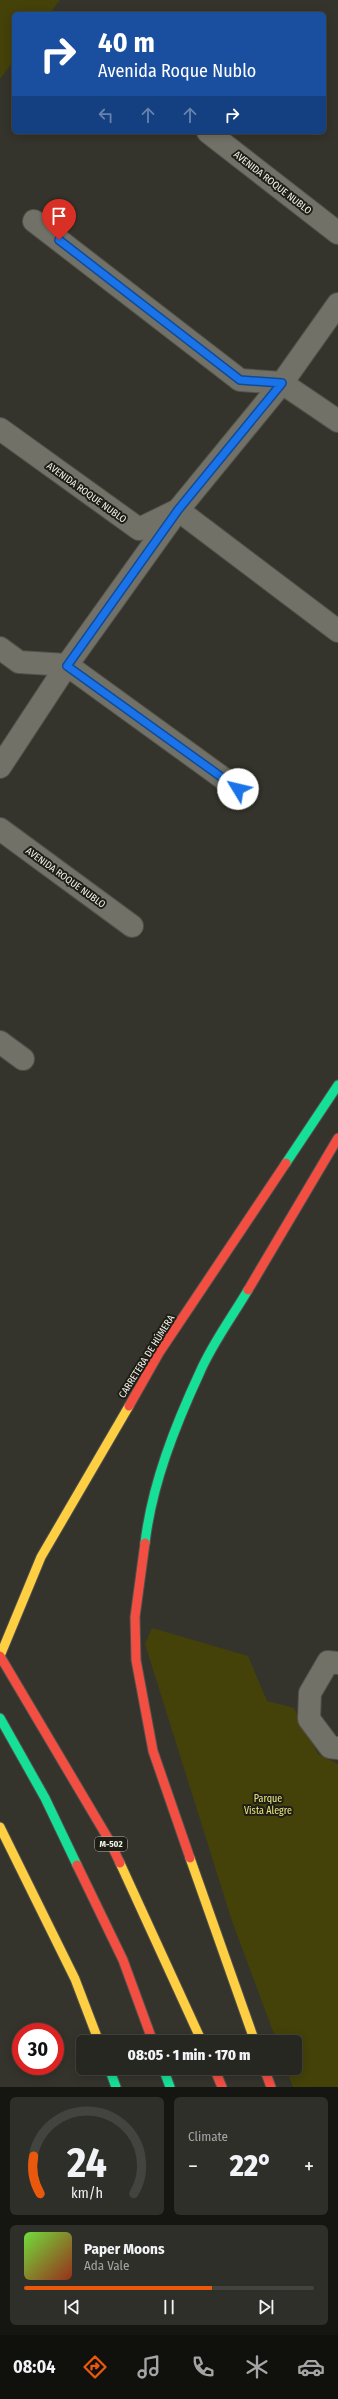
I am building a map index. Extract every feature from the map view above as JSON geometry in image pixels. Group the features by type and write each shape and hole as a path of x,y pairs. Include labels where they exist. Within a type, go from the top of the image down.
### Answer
{"main road":[{"name":"CARRETERA DE HÚMERA","path":"0,1656 42,1557 158,1353 338,1085"},
{"path":"253,2035 153,1752 136,1660 134,1617 147,1526 162,1466 200,1371 338,1138"},
{"name":"M-502","path":"0,1656 109,1840 199,2035"},
{"path":"0,1718 45,1798 119,1953 150,2035"},
{"path":"0,1827 75,1979 96,2035"},
{"path":"112,2075 116,2087"},
{"path":"166,2075 170,2087"},
{"path":"217,2075 222,2087"},
{"path":"267,2075 271,2087"}],"street":[{"name":"AVENIDA ROQUE NUBLO","path":"211,134 338,233"},
{"path":"34,221 240,380 282,383 338,421"},
{"name":"AVENIDA ROQUE NUBLO","path":"0,767 67,666 178,510 282,383 338,304"},
{"name":"AVENIDA ROQUE NUBLO","path":"0,429 139,529 178,510"},
{"path":"178,510 338,631"},
{"path":"0,648 19,662 67,666 238,789"},
{"name":"AVENIDA ROQUE NUBLO","path":"0,829 132,926"},
{"path":"0,1042 23,1059"},
{"path":"333,1663 310,1692 309,1719 330,1747 338,1748"}],"green space":[{"path":"0,0 60,0 51,12 12,12 12,63 0,79"},
{"name":"Parque Vista Alegre","path":"152,1628 248,1656 267,1701 294,1708 318,1754 338,1764 338,2087 293,2087 289,2075 302,2075 302,2035 274,2035 232,1921 145,1644"}],"traffic: fast":[{"path":"286,1163 338,1085"},
{"path":"145,1543 153,1499 173,1434 210,1351 248,1290"},
{"path":"0,1718 45,1798 77,1865"},
{"path":"112,2075 116,2087"},
{"path":"166,2075 170,2087"}],"traffic: slow":[{"path":"0,1656 41,1557 129,1406"},
{"path":"0,1827 75,1979 96,2035"},
{"path":"190,1858 253,2035"},
{"path":"120,1863 199,2035"}],"traffic: jam":[{"path":"248,1290 338,1138"},
{"path":"129,1406 159,1353 286,1163"},
{"path":"145,1543 135,1617 136,1660 153,1751 190,1858"},
{"path":"0,1656 109,1840 120,1863"},
{"path":"77,1865 123,1960 150,2035"},
{"path":"217,2075 222,2087"},
{"path":"267,2075 271,2087"}],"route":[{"path":"59,240 240,380 282,383 178,510 67,666 238,789"}]}
